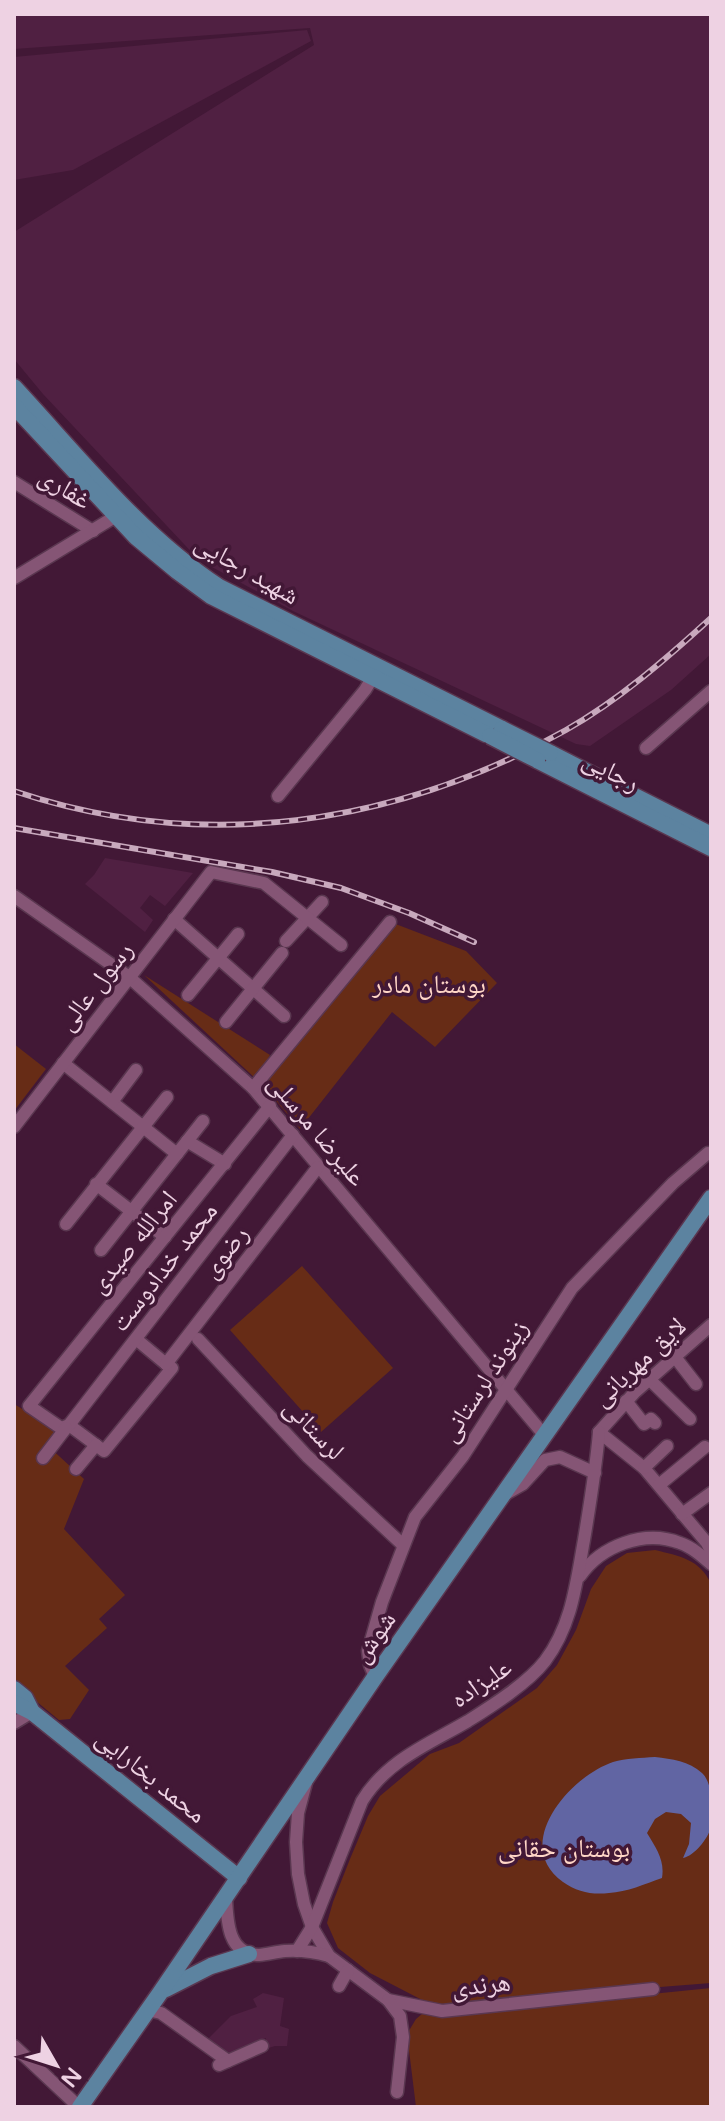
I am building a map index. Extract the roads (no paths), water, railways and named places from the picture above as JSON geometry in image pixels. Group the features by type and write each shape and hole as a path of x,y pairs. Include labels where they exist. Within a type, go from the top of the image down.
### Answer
{"main road":[{"name":"شهید رجایی","path":"14,387 122,513 136,537 211,596 373,677 496,732"},
{"name":"شهید رجایی","path":"14,406 122,513 193,570 219,587 496,732"},
{"name":"رجایی","path":"496,732 711,835"},
{"name":"رجایی","path":"544,756 711,848"},
{"name":"شوش","path":"79,2107 375,1677 711,1198"},
{"name":"محمد بخارایی","path":"14,1689 25,1698 32,1712"},
{"name":"محمد بخارایی","path":"14,1703 32,1712 239,1878"},
{"path":"160,1993 211,1966 249,1954"}],"street":[{"name":"غفاری","path":"14,482 93,531"},
{"path":"14,578 122,513"},
{"path":"278,796 373,677"},
{"path":"646,748 711,691"},
{"name":"رسول عالی","path":"14,1127 211,872 264,883 307,918"},
{"name":"علیرضا مرسلی","path":"14,896 129,977 253,1088 545,1436"},
{"path":"226,1022 322,902"},
{"path":"307,918 341,945"},
{"path":"174,919 284,1016"},
{"path":"253,1088 390,922"},
{"path":"188,995 238,934"},
{"path":"63,1063 177,1154"},
{"path":"112,1102 136,1070"},
{"path":"66,1224 167,1097"},
{"name":"امرالله صیدی","path":"67,1426 61,1428 29,1406 270,1106"},
{"path":"101,1250 203,1121"},
{"name":"محمد خدادوست","path":"43,1458 293,1135"},
{"path":"187,1141 225,1164"},
{"name":"زینوند لرستانی","path":"375,1677 368,1651 382,1602 415,1517 463,1456 572,1288 673,1183 708,1153 711,1154"},
{"name":"رضوی","path":"100,1448 172,1368 166,1364 318,1167"},
{"path":"96,1184 165,1237"},
{"name":"لایق مهربانی","path":"599,1432 649,1379 711,1325"},
{"path":"136,1339 166,1364"},
{"name":"لرستانی","path":"198,1339 307,1456 403,1545"},
{"path":"675,1357 696,1384"},
{"path":"649,1379 690,1419"},
{"path":"626,1401 644,1424 651,1419 655,1423"},
{"path":"67,1426 100,1448 76,1469"},
{"path":"599,1432 644,1468 710,1545"},
{"name":"علیزاده","path":"297,1951 312,1927 367,1793 399,1760 515,1690 538,1669 564,1630 571,1612 599,1432"},
{"path":"644,1468 667,1446"},
{"path":"659,1485 705,1447"},
{"path":"503,1495 523,1484 545,1460 560,1457 595,1473"},
{"path":"682,1514 711,1493"},
{"path":"576,1582 597,1557 620,1544 644,1539 682,1543 711,1564"},
{"path":"14,1723 32,1712"},
{"name":"هرندی","path":"308,1776 298,1813 298,1874 312,1927 329,1956"},
{"path":"226,1896 231,1937 249,1954"},
{"name":"هرندی","path":"249,1954 297,1951 329,1956 388,2000 442,2011 653,1989"},
{"path":"339,1986 348,1970"},
{"path":"388,2000 400,2016 403,2037 397,2092"},
{"path":"147,2010 161,2013 224,2063 262,2046"},
{"path":"14,2046 79,2107"}],"water":[{"path":"655,1757 686,1763 706,1778 712,1798 712,1814 711,1827 704,1842 683,1858 689,1844 691,1823 681,1814 666,1812 655,1819 647,1833 661,1860 662,1878 603,1894 579,1890 563,1882 548,1867 543,1850 544,1832 564,1797 579,1782 613,1762"}],"railway":[{"path":"14,791 85,810 156,822 226,825 296,820 366,808 434,789 501,763 566,730 623,692 711,618"},
{"path":"14,828 272,872 341,888 409,913 474,942"}],"park label":[{"name":"بوستان مادر","path":"429,984"},
{"name":"بوستان حقانی","path":"564,1848"}]}
